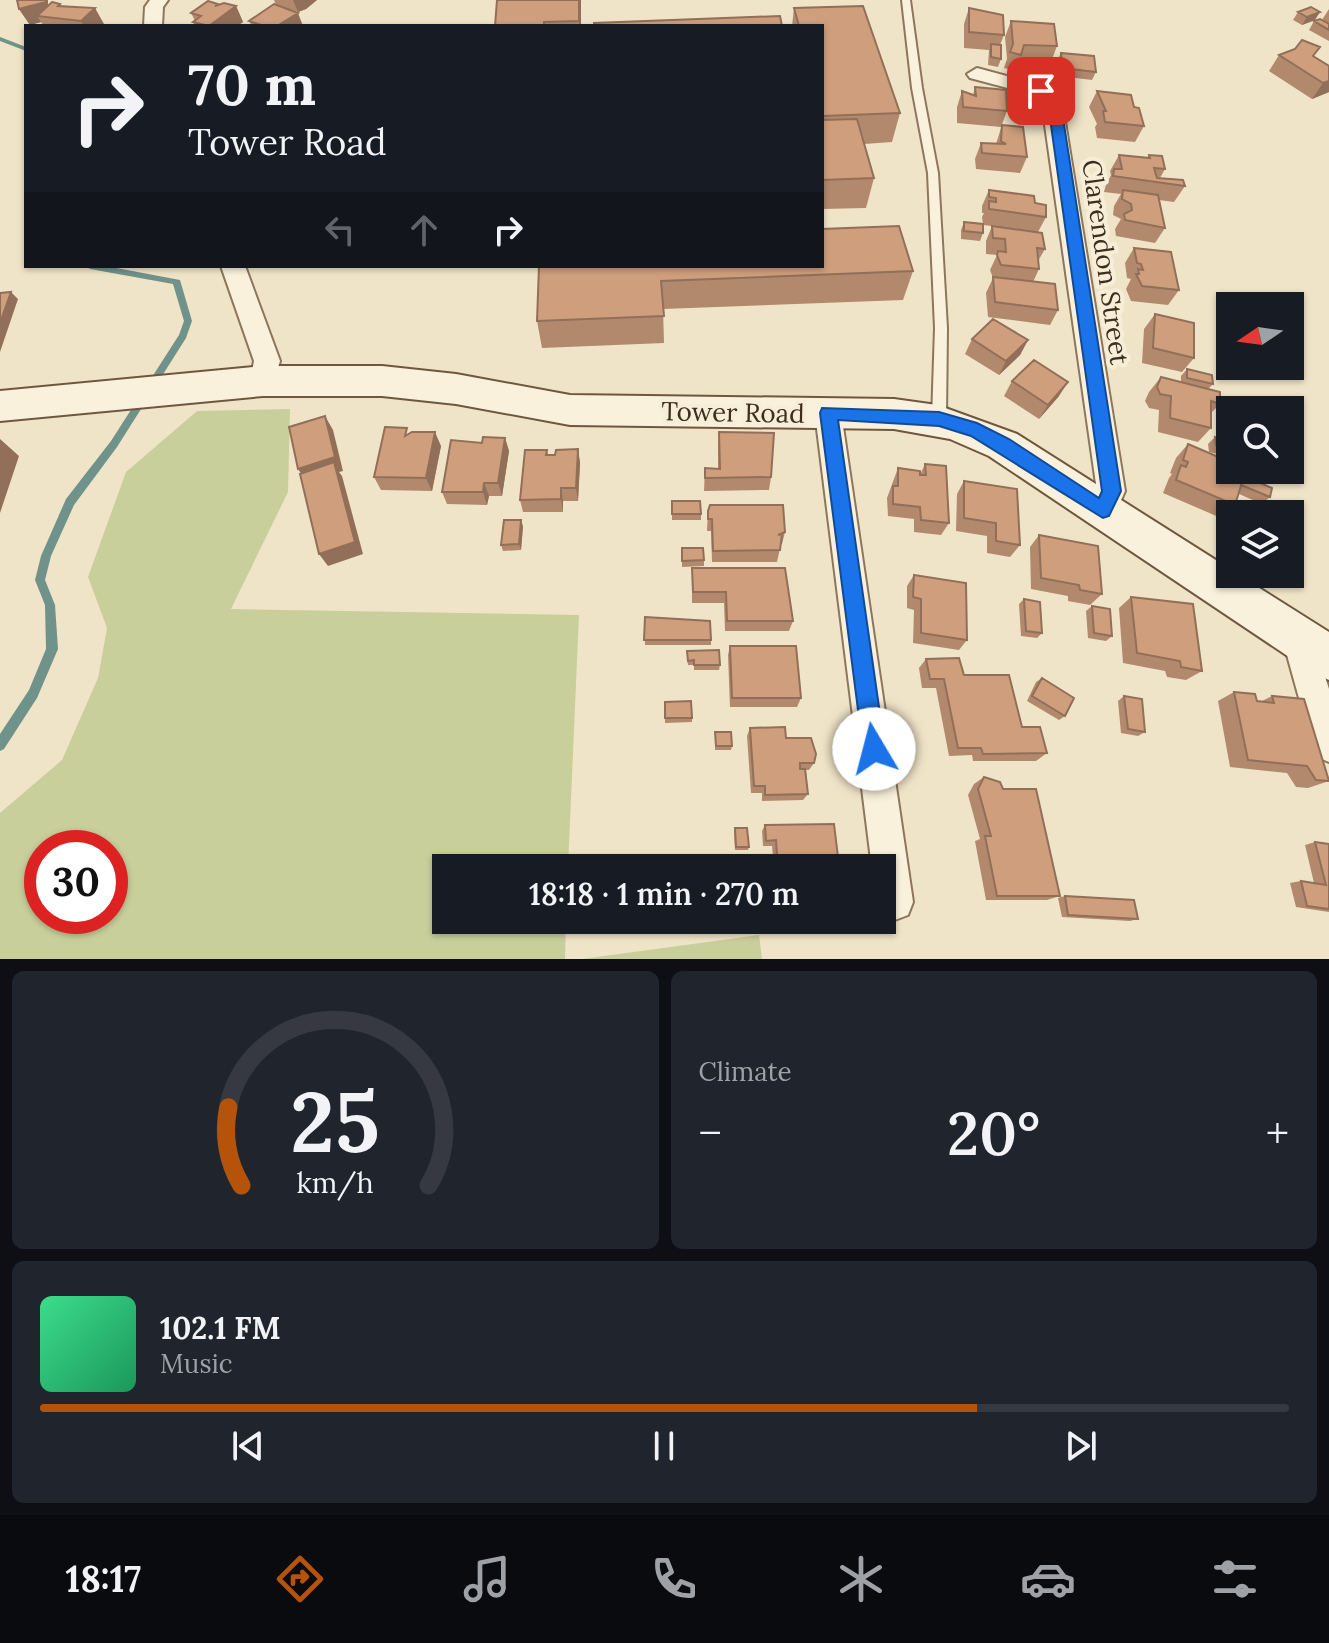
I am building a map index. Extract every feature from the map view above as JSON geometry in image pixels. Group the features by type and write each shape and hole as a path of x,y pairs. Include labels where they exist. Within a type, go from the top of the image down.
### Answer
{"street":[{"path":"153,24 152,16 159,0"},
{"name":"Clarendon Street","path":"977,74 1041,91 1052,103 1111,491 1103,510"},
{"path":"234,268 267,361 263,381"},
{"name":"Tower Road","path":"0,406 263,381 419,384 570,410 828,413 939,419 977,431 1003,445 1313,647"},
{"path":"828,413 888,854"},
{"path":"1313,647 1329,745"}],"lane":[{"path":"906,0 917,88 933,173 941,328 939,419"}],"green space":[{"path":"290,409 288,492 231,609 579,615 569,854 432,854 432,934 566,934 565,959 0,959 0,813 62,760 98,678 107,628 88,577 126,472 197,411"},
{"path":"759,935 762,959 582,959"}],"building":[{"path":"17,0 45,0 46,2 19,9"},
{"path":"497,0 579,0 579,21 495,24"},
{"path":"208,1 218,4 215,6 224,3 236,6 212,24 193,22 201,16 191,13"},
{"path":"52,2 60,4 58,6 95,8 81,21 37,16"},
{"path":"274,4 298,13 280,24 249,21"},
{"path":"863,6 900,113 824,116 824,24 798,24 794,8"},
{"path":"1311,7 1320,12 1307,17 1298,12"},
{"path":"969,8 1003,15 1004,35 969,32"},
{"path":"780,16 782,24 594,24"},
{"path":"1320,19 1329,24 1329,30 1314,21"},
{"path":"1011,21 1054,24 1057,46 1024,45 1021,55 1010,52 1013,44"},
{"path":"1302,40 1320,47 1313,56 1329,66 1329,81 1323,83 1279,55 1295,49"},
{"path":"991,44 1001,45 1001,59 991,57"},
{"path":"1061,53 1094,56 1096,72 1062,68"},
{"path":"975,87 1006,90 1007,111 963,107 962,91 976,96"},
{"path":"1097,91 1131,95 1144,126 1105,122 1103,111 1106,111"},
{"path":"857,119 874,178 824,180 824,120"},
{"path":"1002,125 1023,127 1027,157 982,153 981,143 1006,144 1001,141"},
{"path":"1119,155 1162,156 1165,169 1154,168 1157,178 1183,180 1185,186 1113,176 1114,169 1122,169"},
{"path":"989,190 1034,196 1035,203 1046,205 1046,217 989,209 989,201 996,202 996,198 989,197"},
{"path":"1123,190 1158,195 1165,228 1125,220 1124,214 1132,210 1131,204 1122,199"},
{"path":"964,222 983,224 983,233 964,231"},
{"path":"899,226 913,271 661,281 664,316 537,321 539,268 824,268 824,229"},
{"path":"992,226 1042,233 1045,249 1037,248 1039,269 1001,265 997,255 998,251 1006,252 1005,239 993,238"},
{"path":"1134,248 1171,252 1179,290 1142,286 1136,274 1139,274 1138,269 1143,270 1137,263"},
{"path":"993,277 1055,284 1058,310 995,302"},
{"path":"11,292 0,323 0,293"},
{"path":"1155,314 1194,323 1194,358 1153,348"},
{"path":"993,319 1028,340 1006,361 972,339"},
{"path":"1034,360 1068,382 1048,405 1012,381"},
{"path":"1187,369 1212,375 1213,384 1187,378"},
{"path":"1161,377 1220,392 1216,403 1211,401 1211,428 1170,418 1171,396 1160,394 1157,387"},
{"path":"325,416 335,457 298,469 289,427"},
{"path":"385,427 407,428 405,436 412,432 435,432 426,478 374,477"},
{"path":"719,432 774,433 771,477 705,478 705,468 720,469"},
{"path":"483,437 505,438 498,483 484,483 483,492 442,492 451,440 482,443"},
{"path":"1188,444 1216,456 1216,484 1242,484 1237,500 1223,500 1176,480 1181,465 1186,467 1188,462 1183,460"},
{"path":"578,449 576,488 561,488 561,499 520,500 525,450 547,450 546,455 555,455 556,450"},
{"path":"334,462 355,542 319,554 300,474"},
{"path":"925,464 946,466 949,523 921,520 920,507 893,504 893,486 898,486 898,468 920,471 920,475 926,475"},
{"path":"964,481 1017,489 1020,545 996,541 996,523 964,518"},
{"path":"1263,484 1272,488 1270,497 1241,485"},
{"path":"672,501 700,501 701,514 672,514"},
{"path":"710,505 783,505 785,532 778,535 782,534 780,550 713,551 712,519 708,519"},
{"path":"504,520 521,520 519,544 501,545"},
{"path":"1039,535 1098,546 1102,594 1080,590 1079,585 1041,578"},
{"path":"682,548 703,548 704,560 682,561"},
{"path":"692,568 785,568 793,621 727,621 726,592 693,592"},
{"path":"914,575 966,583 967,640 921,633 921,599 913,597"},
{"path":"1131,597 1193,604 1202,671 1181,667 1180,661 1137,653"},
{"path":"1024,599 1040,602 1042,633 1026,631"},
{"path":"1092,606 1110,609 1112,636 1094,633"},
{"path":"645,617 710,621 711,640 644,640"},
{"path":"730,646 796,646 801,698 732,698"},
{"path":"719,650 720,665 694,665 694,660 688,661 687,651"},
{"path":"959,658 964,675 1009,675 1022,727 1040,727 1047,753 983,754 981,748 958,748 944,679 930,679 926,659"},
{"path":"1042,678 1074,698 1065,716 1032,696"},
{"path":"1234,692 1255,694 1257,701 1274,703 1272,696 1304,699 1329,781 1316,780 1307,766 1248,760"},
{"path":"1124,696 1142,699 1145,732 1128,729"},
{"path":"691,701 692,718 665,718 665,702"},
{"path":"785,727 786,738 811,738 816,754 814,763 800,763 800,769 805,769 808,794 765,795 765,786 754,786 750,728"},
{"path":"715,732 731,732 732,746 716,746"},
{"path":"984,777 1000,782 1003,789 1036,789 1060,896 997,896 985,836 991,836 978,789"},
{"path":"834,824 838,854 777,854 776,840 766,841 765,825"},
{"path":"735,828 747,828 749,847 736,847"},
{"path":"1315,842 1329,844 1329,909 1307,906 1301,881 1326,885"},
{"path":"1065,896 1134,900 1138,919 1068,915"}],"waterway":[{"path":"0,39 24,48"},
{"path":"0,745 33,694 52,649 50,605 40,580 46,556 70,502 114,444 183,336 188,321 177,282 101,268"}],"route":[{"path":"874,749 828,413 894,414 939,419 977,431 1003,445 1103,510 1111,491 1056,118 1052,103 1041,91"}]}
